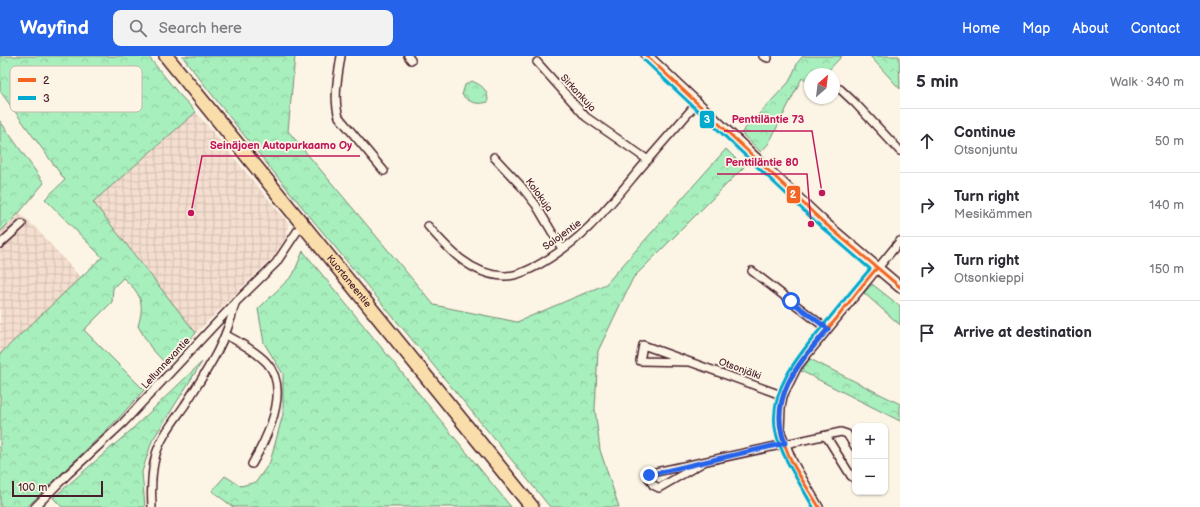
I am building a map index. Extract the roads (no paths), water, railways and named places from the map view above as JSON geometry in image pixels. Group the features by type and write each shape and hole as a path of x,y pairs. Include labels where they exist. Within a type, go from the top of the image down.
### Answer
{"highway":[{"name":"Kuortaneentie","path":"166,56 532,507"}],"street":[{"path":"341,56 336,96 336,107 339,117 384,171"},
{"path":"647,56 822,221 900,287"},
{"name":"Sirkankuja","path":"537,62 586,117 648,160"},
{"path":"840,89 855,103 900,152"},
{"name":"Salojentie","path":"428,226 452,253 464,262 493,275 504,276 523,272 562,249 590,227 697,103"},
{"name":"Kolokuja","path":"494,157 521,186 536,205 562,249"},
{"path":"0,244 22,224"},
{"name":"Lellunnevantie","path":"35,507 123,423 236,302 276,263 302,224"},
{"path":"819,507 793,462 780,430 783,396 798,366 877,268 900,242"},
{"path":"752,272 828,329"},
{"path":"152,507 150,486 155,457 164,436 210,366 226,335 236,302"},
{"path":"226,335 267,363 274,374 277,392 275,412 265,442 252,464"},
{"name":"Otsonjälki","path":"690,362 640,361 643,345 690,362 783,396"},
{"path":"704,462 659,488 653,486 649,478 651,473 785,443 844,432 852,443"},
{"path":"824,436 828,439 852,477"}],"place":[{"name":"Penttiläntie 73","path":"822,193"},
{"name":"Seinäjoen Autopurkaamo Oy","path":"191,213"},
{"name":"Penttiläntie 80","path":"811,224"}]}
